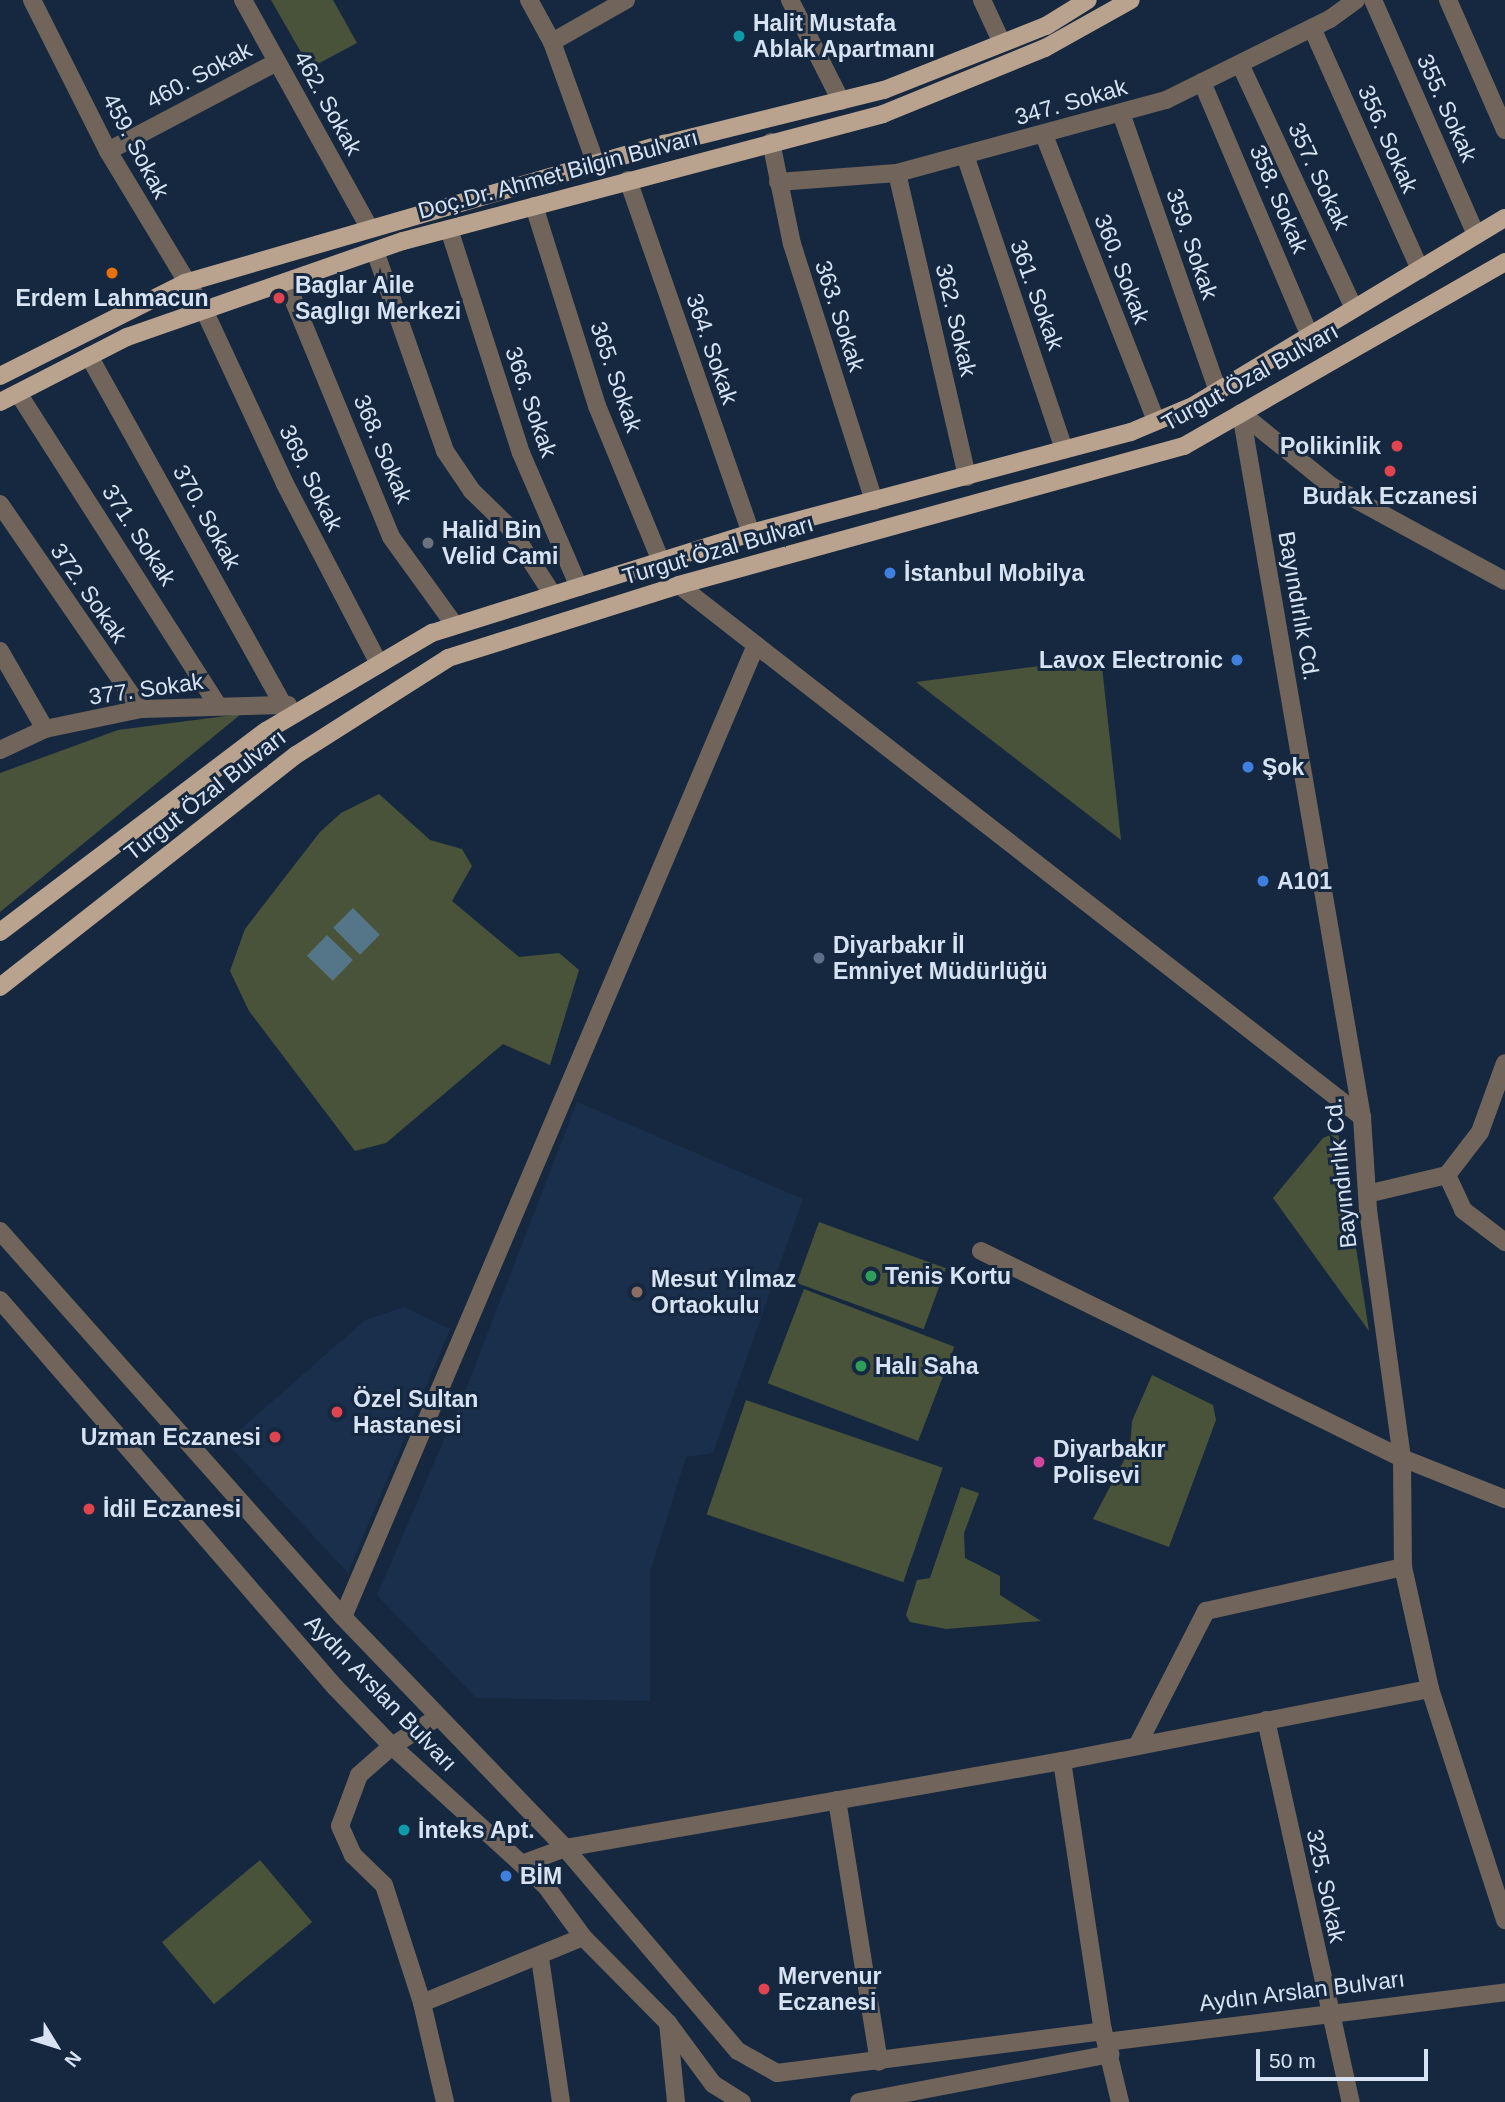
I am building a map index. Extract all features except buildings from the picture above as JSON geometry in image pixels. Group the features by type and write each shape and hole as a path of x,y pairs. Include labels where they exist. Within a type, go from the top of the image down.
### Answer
{"main road":[{"name":"Doç.Dr. Ahmet Bilgin Bulvarı","path":"0,376 185,283 596,164 884,90 1046,26 1088,0"},
{"name":"Doç.Dr. Ahmet Bilgin Bulvarı","path":"0,402 127,337 375,251 628,180 883,114 1045,48 1131,0"},
{"name":"Turgut Özal Bulvarı","path":"0,932 255,739 379,664 454,624 751,533 967,477 1156,421 1218,391 1505,218"},
{"name":"Turgut Özal Bulvarı","path":"0,987 296,755 448,658 679,585 1184,446 1505,262"}],"street":[{"name":"459. Sokak","path":"32,0 108,152 185,283 204,310"},
{"name":"462. Sokak","path":"243,0 370,229"},
{"path":"529,0 552,42 596,164"},
{"path":"552,42 626,0"},
{"path":"790,0 841,101"},
{"path":"982,0 1002,43"},
{"name":"347. Sokak","path":"778,182 897,173 1166,100 1312,29 1356,0"},
{"name":"355. Sokak","path":"1373,0 1476,235"},
{"path":"1448,0 1505,130"},
{"name":"356. Sokak","path":"1312,29 1420,270"},
{"name":"460. Sokak","path":"108,152 277,62"},
{"name":"357. Sokak","path":"1240,64 1354,309"},
{"name":"358. Sokak","path":"1202,82 1310,335"},
{"name":"359. Sokak","path":"1121,113 1218,391"},
{"name":"360. Sokak","path":"1044,135 1156,421"},
{"name":"363. Sokak","path":"771,142 792,244 874,501"},
{"name":"361. Sokak","path":"965,155 1064,450"},
{"name":"362. Sokak","path":"897,173 967,477"},
{"name":"364. Sokak","path":"628,180 751,533"},
{"name":"365. Sokak","path":"534,206 597,406 661,561"},
{"name":"366. Sokak","path":"449,229 521,453 579,587"},
{"path":"375,251 445,451 472,491 509,527 553,595"},
{"name":"368. Sokak","path":"286,282 391,537 454,624"},
{"name":"369. Sokak","path":"204,310 285,484 379,664"},
{"name":"370. Sokak","path":"89,356 281,701"},
{"name":"371. Sokak","path":"19,393 217,704"},
{"path":"1241,413 1331,486 1505,581"},
{"name":"Bayındırlık Cd.","path":"1241,413 1362,1117 1367,1194 1402,1458 1404,1567 1430,1689 1505,1920"},
{"name":"372. Sokak","path":"0,504 141,709"},
{"path":"679,585 1362,1117"},
{"path":"343,1617 756,645"},
{"path":"0,651 45,729"},
{"name":"377. Sokak","path":"0,750 45,729 141,709 281,701 301,710"},
{"path":"1367,1194 1447,1175 1480,1132 1505,1063"},
{"path":"1447,1175 1463,1210 1505,1242"},
{"name":"Aydın Arslan Bulvarı","path":"0,1231 343,1617 565,1848 591,1882 738,2051 777,2073 1106,2042 1328,2011 1505,1992"},
{"path":"981,1251 1402,1458 1505,1499"},
{"name":"Aydın Arslan Bulvarı","path":"0,1300 335,1687 392,1746 545,1885 583,1937 668,2023 713,2084 743,2102"},
{"path":"1137,1746 1206,1611 1404,1567"},
{"path":"522,1864 565,1848 1062,1761 1430,1689"},
{"path":"438,1717 392,1746 359,1775 340,1826 353,1855 384,1885 422,2003 445,2102"},
{"name":"325. Sokak","path":"1266,1720 1328,2011 1351,2102"},
{"path":"1062,1761 1106,2042 1120,2102"},
{"path":"837,1800 879,2062"},
{"path":"422,2003 540,1958 583,1937"},
{"path":"540,1958 561,2102"},
{"path":"668,2023 676,2102"},
{"name":"Aydın Arslan Bulvarı","path":"859,2102 879,2100 1106,2042"}],"shaded area":[{"path":"353,908 380,935 360,955 333,928"},
{"path":"327,935 353,960 333,981 307,956"},
{"path":"577,1102 803,1199 713,1453 686,1457 650,1572 650,1701 476,1698 377,1595 468,1384"},
{"name":"Özel Sultan Hastanesi","path":"404,1307 450,1329 348,1573 226,1442 365,1320"}],"green space":[{"path":"271,0 333,0 357,43 310,68"},
{"path":"1101,658 1121,840 916,682"},
{"path":"241,714 0,912 0,773 118,730"},
{"path":"379,794 430,840 462,849 472,866 452,901 519,957 559,953 579,970 550,1065 503,1044 386,1143 355,1151 249,1011 230,971 245,929 320,832 341,813"},
{"path":"1338,1132 1369,1331 1273,1198 1323,1138"},
{"name":"Tenis Kortu","path":"819,1222 946,1268 924,1329 797,1283"},
{"name":"Halı Saha","path":"804,1289 954,1347 918,1441 768,1383"},
{"path":"1152,1375 1213,1405 1216,1420 1169,1547 1093,1519 1130,1449 1132,1421"},
{"path":"746,1400 943,1468 903,1582 707,1514"},
{"path":"961,1487 979,1493 964,1533 965,1558 1000,1576 1000,1595 1041,1621 946,1629 910,1622 906,1615 917,1580 930,1578"},
{"path":"260,1860 312,1922 214,2004 162,1942"}],"place":[{"name":"Halit Mustafa Ablak Apartmanı","path":"739,36"},
{"name":"Erdem Lahmacun","path":"112,273"},
{"name":"Baglar Aile Saglıgı Merkezi","path":"279,298"},
{"name":"Polikinlik","path":"1397,446"},
{"name":"Budak Eczanesi","path":"1390,471"},
{"name":"Halid Bin Velid Cami","path":"428,543"},
{"name":"İstanbul Mobilya","path":"890,573"},
{"name":"Lavox Electronic","path":"1237,660"},
{"name":"Şok","path":"1248,767"},
{"name":"A101","path":"1263,881"},
{"name":"Diyarbakır İl Emniyet Müdürlüğü","path":"819,958"},
{"name":"Tenis Kortu","path":"871,1276"},
{"name":"Mesut Yılmaz Ortaokulu","path":"637,1292"},
{"name":"Halı Saha","path":"861,1366"},
{"name":"Özel Sultan Hastanesi","path":"337,1412"},
{"name":"Uzman Eczanesi","path":"275,1437"},
{"name":"Diyarbakır Polisevi","path":"1039,1462"},
{"name":"İdil Eczanesi","path":"89,1509"},
{"name":"İnteks Apt.","path":"404,1830"},
{"name":"BİM","path":"506,1876"},
{"name":"Mervenur Eczanesi","path":"764,1989"}]}
